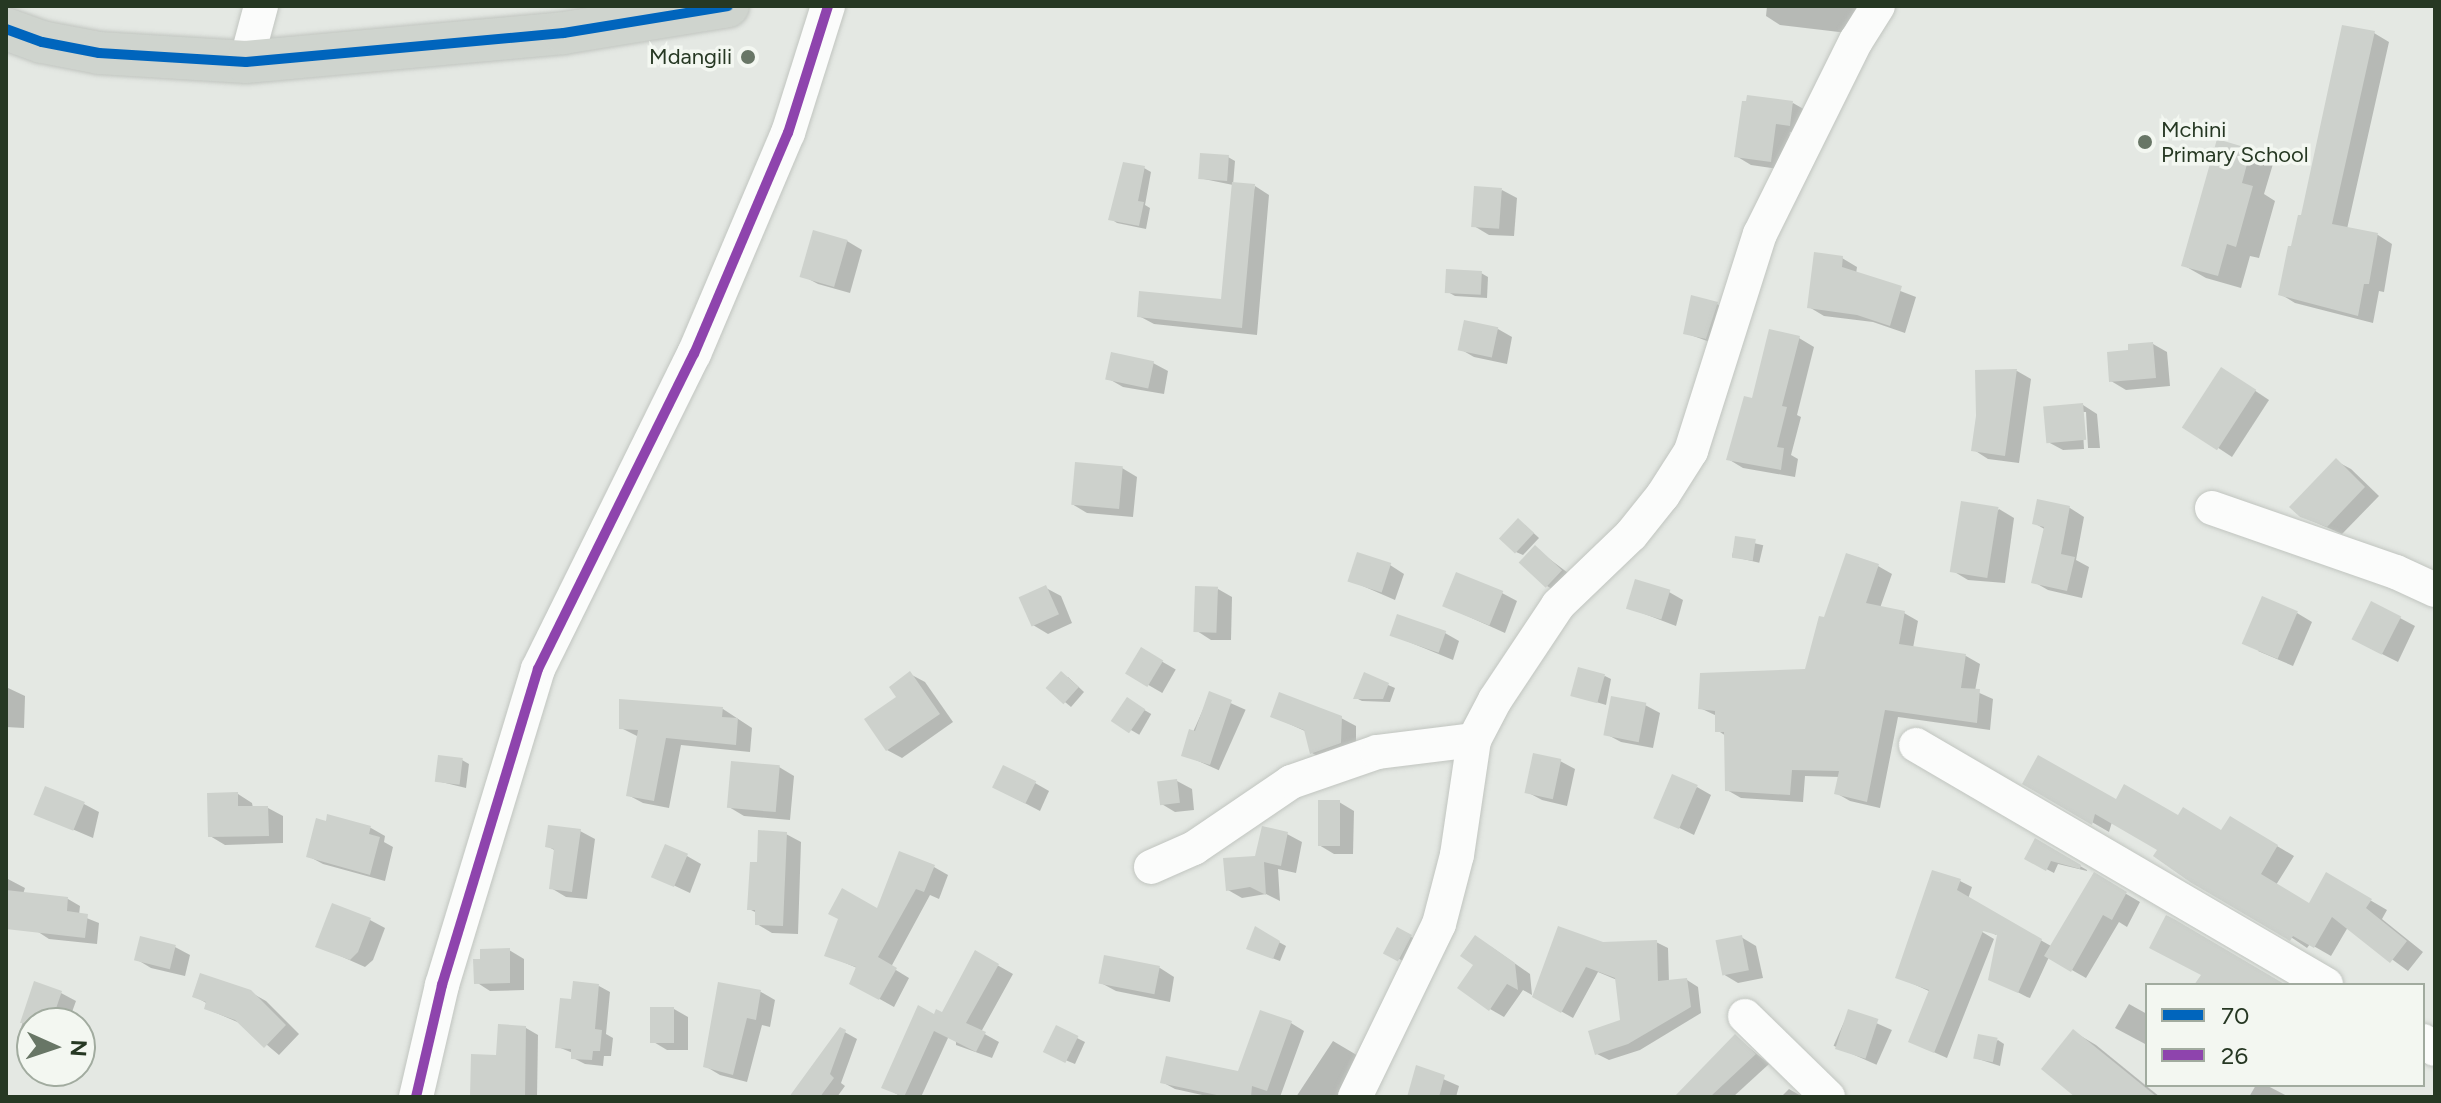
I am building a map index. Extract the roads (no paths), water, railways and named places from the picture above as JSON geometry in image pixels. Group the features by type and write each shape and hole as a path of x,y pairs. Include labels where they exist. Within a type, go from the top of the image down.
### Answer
{"main road":[{"path":"6,29 42,42 99,53 246,62 564,33 728,6"}],"street":[{"path":"246,62 261,6"},
{"path":"416,1097 442,985 538,669 694,354 788,133 828,6"},
{"path":"1355,1097 1439,924 1457,855 1474,740 1495,700 1558,605 1631,535 1663,495 1691,451 1760,234 1856,41 1878,6"},
{"path":"2212,508 2396,572 2435,590"},
{"path":"1151,867 1194,848 1291,782 1377,752 1474,740"},
{"path":"1916,745 2323,983"},
{"path":"1745,1016 1828,1097"}],"place":[{"name":"Mdangili","path":"748,57"},
{"name":"Mchini Primary School","path":"2145,142"}]}
